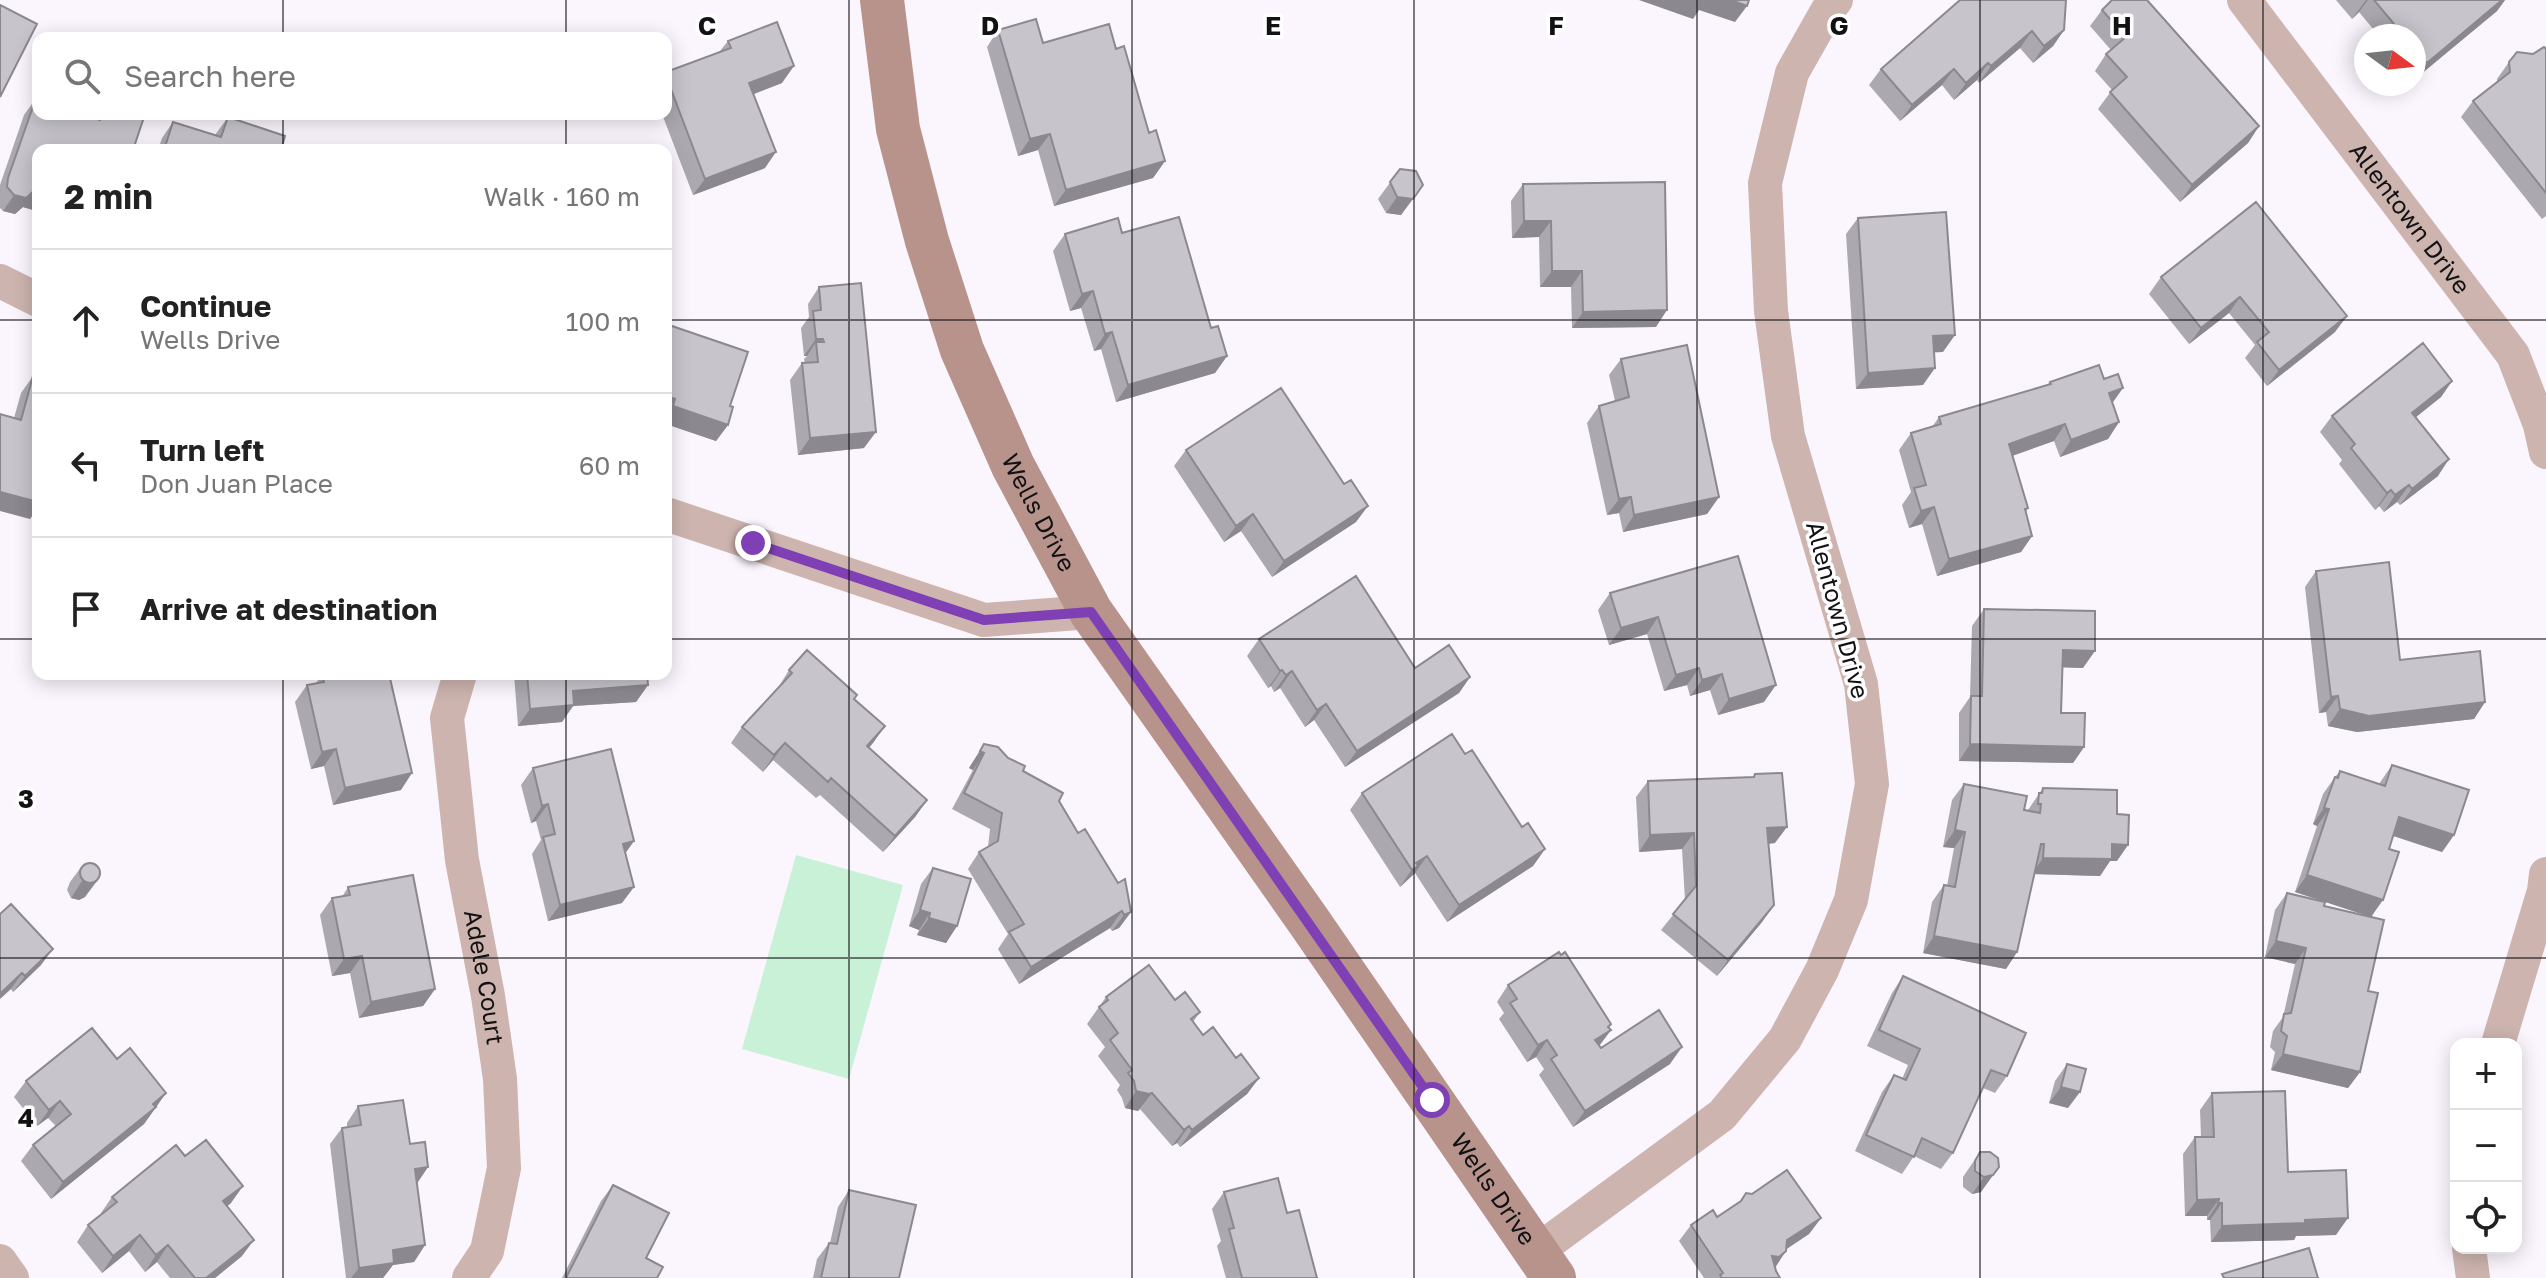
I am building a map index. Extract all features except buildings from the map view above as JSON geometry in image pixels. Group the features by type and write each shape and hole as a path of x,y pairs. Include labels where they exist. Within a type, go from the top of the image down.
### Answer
{"main road":[{"name":"Wells Drive","path":"882,0 898,129 927,241 962,350 1013,466 1091,612 1545,1264"}],"street":[{"name":"Allentown Drive","path":"1545,1264 1722,1115 1785,1039 1822,970 1851,900 1872,784 1861,684 1788,436 1771,311 1765,183 1792,73 1836,0"},
{"name":"Allentown Drive","path":"2244,0 2513,355 2540,425 2546,452"},
{"path":"0,281 32,297"},
{"path":"672,516 984,620 1091,612"},
{"name":"Adele Court","path":"458,680 447,718 462,860 500,1079 504,1168 487,1251 469,1278"},
{"path":"2500,1038 2544,891 2546,874"},
{"path":"2470,1254 2473,1278"},
{"path":"0,1261 12,1278"}],"green space":[{"path":"796,855 903,885 849,1079 742,1049"}],"route":[{"path":"753,543 984,620 1091,612 1432,1100"}]}
